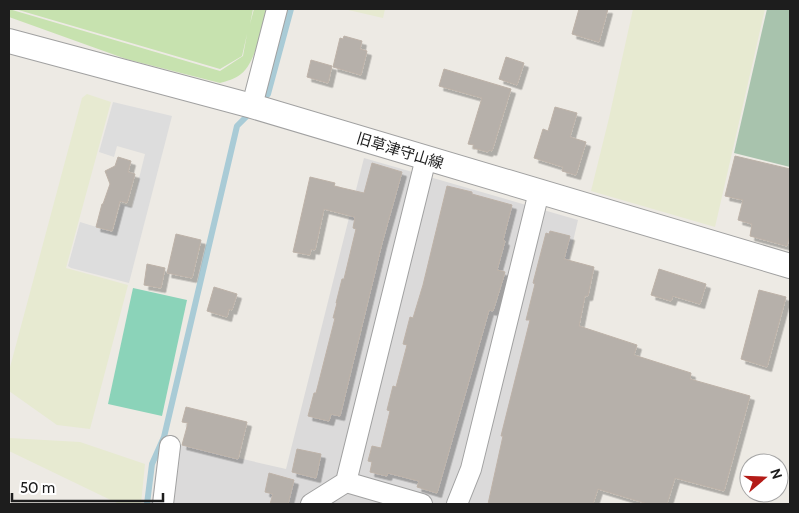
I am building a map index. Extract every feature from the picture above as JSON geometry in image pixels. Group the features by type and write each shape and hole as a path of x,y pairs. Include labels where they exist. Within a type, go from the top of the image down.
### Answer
{"street":[{"path":"252,106 277,9"},
{"name":"旧草津守山線","path":"9,41 252,106 790,266"},
{"path":"311,504 346,482 426,158"},
{"path":"458,504 471,469 540,192"},
{"path":"163,504 170,446"},
{"path":"346,482 422,504"}],"shaded area":[{"path":"113,102 172,116 129,283 68,266 80,222 113,232 121,204 132,207 145,154 117,146 114,157 99,152"},
{"path":"364,158 578,220 512,504 151,504 157,461 177,444 286,469"}],"green space":[{"path":"9,9 220,71 243,56 247,34 242,56 220,69 15,9 253,9 250,24 254,9 266,9 258,44 251,62 239,76 220,83 126,59 9,17"},
{"path":"344,9 385,9 383,18"},
{"path":"633,9 765,9 715,227 591,191"},
{"path":"767,9 790,9 790,167 734,153"},
{"path":"87,94 111,102 66,268 128,285 90,429 57,425 9,391 9,371 82,98"},
{"path":"133,288 187,300 162,416 108,404"},
{"path":"9,438 80,442 145,464 141,504 119,504 9,451"}],"building":[{"path":"579,9 608,9 599,42 572,34"},
{"path":"344,36 362,41 360,49 367,51 361,75 333,67 340,38 343,39"},
{"path":"506,57 524,63 517,85 499,79"},
{"path":"311,60 332,66 328,83 307,77"},
{"path":"444,69 511,89 492,151 489,150 488,152 473,148 474,145 468,144 482,98 439,86"},
{"path":"555,107 577,113 570,137 586,142 576,175 562,171 563,167 534,158 543,129 548,131"},
{"path":"735,156 790,169 790,234 787,246 750,236 752,224 738,220 743,200 725,196"},
{"path":"118,157 131,161 128,172 135,174 127,203 120,201 112,231 96,227 110,184 105,171 115,166"},
{"path":"372,163 402,172 382,243 340,416 331,414 329,421 308,416 314,393 316,393 335,318 333,318 336,303 356,229 353,228 355,217 324,209 315,250 311,249 310,255 293,252 310,177 335,183 334,186 364,193"},
{"path":"447,186 512,205 497,270 505,272 493,311 489,310 437,493 417,487 419,481 388,473 387,476 370,472 372,462 368,461 372,446 381,448 390,411 387,410 393,386 396,387 407,345 403,344 410,317 413,318 423,285"},
{"path":"550,231 570,236 564,259 594,267 588,296 585,296 579,326 637,345 634,355 691,373 690,379 750,396 724,491 675,478 667,504 648,504 598,489 593,504 488,504 503,436 501,436 530,320 526,320 535,284 533,283 546,233 549,234"},
{"path":"176,234 201,240 192,278 167,273"},
{"path":"147,264 165,268 161,288 144,285"},
{"path":"659,269 706,284 700,304 673,296 671,301 651,295"},
{"path":"214,287 237,294 232,310 229,309 227,317 207,311"},
{"path":"759,290 786,297 767,367 741,359"},
{"path":"186,407 247,422 238,459 182,445 188,423 182,422"},
{"path":"297,449 321,454 316,478 292,472"},
{"path":"269,473 294,480 288,504 270,504 273,494 265,492"}],"waterway":[{"path":"259,104 268,94 291,9"},
{"path":"147,504 152,464 164,437 237,126 252,111"}]}
